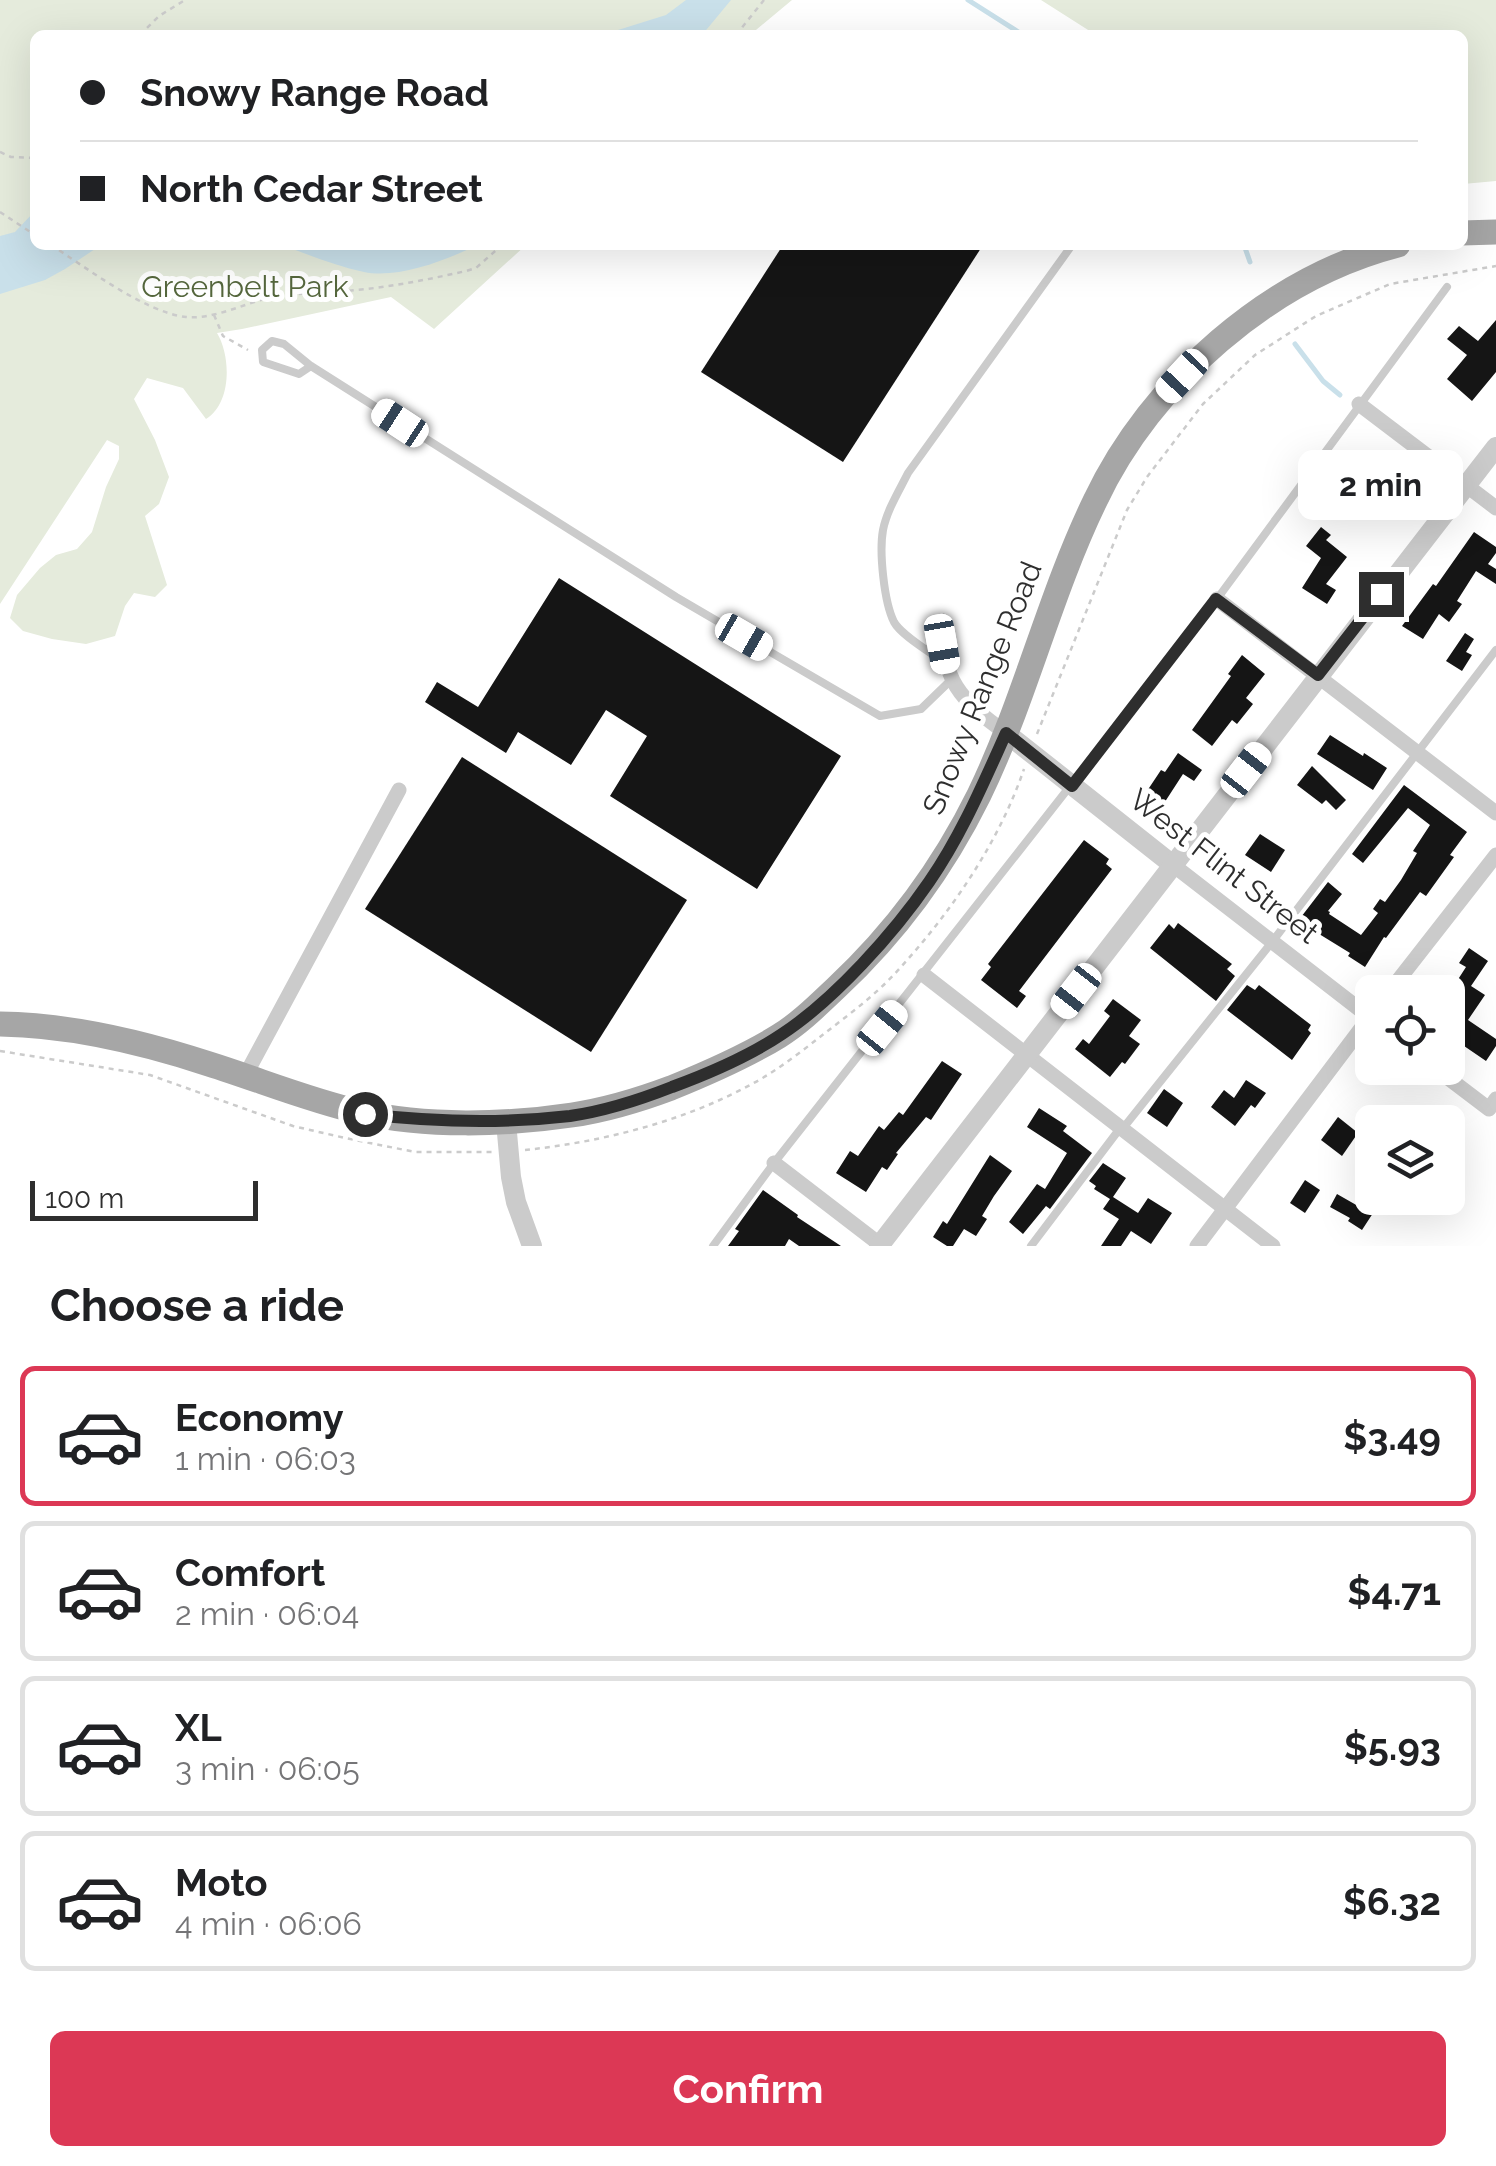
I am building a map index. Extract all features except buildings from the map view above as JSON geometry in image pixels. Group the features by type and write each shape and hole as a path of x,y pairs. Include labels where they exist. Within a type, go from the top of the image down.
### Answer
{"main road":[{"path":"1468,234 1496,232"},
{"name":"Snowy Range Road","path":"0,1024 68,1028 119,1039 365,1114 428,1121 506,1122 572,1115 640,1099 749,1054 785,1032 866,960 921,893 946,855 1006,733 1095,500 1118,457 1152,410 1219,340 1255,312 1336,268 1379,250"}],"street":[{"path":"1359,404 1496,508"},
{"path":"774,1164 880,1246 1496,447"},
{"path":"1216,599 1496,813"},
{"path":"943,621 942,644 948,672"},
{"name":"West Flint Street","path":"948,672 962,697 979,714 1355,1004"},
{"path":"245,1076 399,790"},
{"path":"1403,975 1496,854"},
{"path":"924,974 1273,1246"},
{"path":"1197,1246 1355,1039"},
{"path":"1462,1085 1492,1104"},
{"path":"506,1122 516,1202 532,1246"}],"lane":[{"path":"311,366 300,374 289,372 263,362 262,350 272,341 284,344 311,366 676,598 880,716 921,709 948,672 895,625 883,568 883,530 893,502 908,473 1068,250"},
{"path":"713,1246 1216,599 1447,287"},
{"path":"1031,1246 1121,1127 1272,942 1496,650"}],"path":[{"path":"145,30 185,0"},
{"path":"740,30 764,0"},
{"path":"0,152 30,158"},
{"path":"0,213 30,232"},
{"path":"59,250 136,298 186,318 268,298 391,286 466,271 476,268 496,250"},
{"path":"0,1052 150,1075 293,1126 415,1152 509,1152 558,1147 660,1123 751,1085 800,1053 898,970 982,859 1018,785 1127,510 1203,404 1255,355 1316,316 1390,284 1496,266"},
{"path":"213,314 223,336 263,355"}],"green space":[{"name":"Greenbelt Park","path":"0,0 792,0 756,30 30,30 30,250 521,250 434,329 391,297 217,333 225,354 227,379 221,402 206,419 183,388 147,378 134,399 169,477 159,504 145,516 167,585 155,597 134,593 115,636 86,644 23,631 10,618 17,595 40,568 56,555 77,549 92,532 119,459 119,446 107,440 0,604"},
{"path":"1041,0 1496,0 1496,181 1468,184 1468,30 1088,30"}],"water":[{"path":"686,0 731,0 706,30 618,30 666,15"},
{"path":"30,216 30,250 94,250 45,280 0,294 0,236 15,232"},
{"path":"296,250 466,250 422,267 392,273 343,267"}],"waterway":[{"path":"968,0 1015,30"},
{"path":"1246,250 1250,262"},
{"path":"1295,344 1323,381 1340,395"}],"route":[{"path":"365,1114 428,1121 506,1122 572,1115 640,1099 749,1054 814,1008 866,960 912,906 963,824 1006,733 1072,786 1216,599 1318,675 1381,594"}]}
